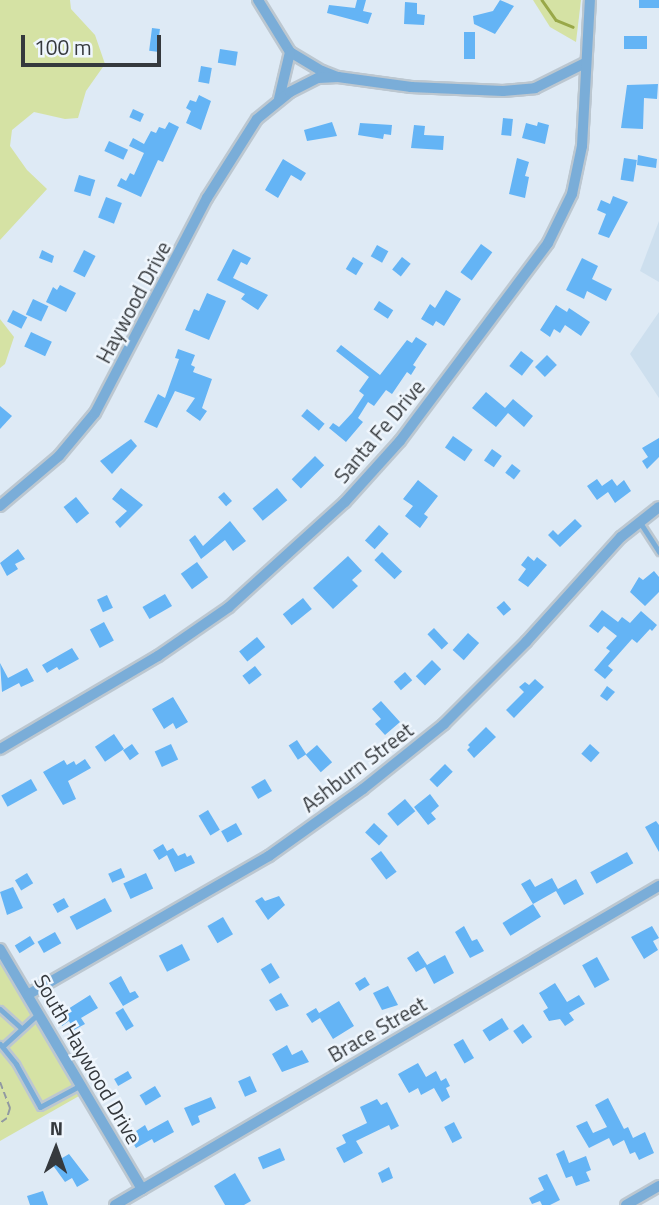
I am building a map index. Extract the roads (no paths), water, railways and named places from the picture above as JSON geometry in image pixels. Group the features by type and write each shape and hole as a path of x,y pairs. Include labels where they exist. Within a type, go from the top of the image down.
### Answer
{"street":[{"path":"258,0 290,52 279,99"},
{"name":"Santa Fe Drive","path":"0,749 158,656 229,607 345,502 400,441 548,243 572,194 582,146 590,0"},
{"name":"Haywood Drive","path":"290,52 322,71 338,76 411,87 503,91 535,88 585,63"},
{"name":"Haywood Drive","path":"0,506 59,456 95,413 212,189 257,119 279,99 318,78 338,76"},
{"name":"Ashburn Street","path":"29,994 269,856 363,789 444,724 526,642 576,583 639,522 659,507"},
{"name":"Brace Street","path":"115,1205 659,886"},
{"name":"South Haywood Drive","path":"0,949 142,1189"},
{"path":"625,1205 659,1186"}],"lane":[{"path":"639,522 659,552"},
{"path":"0,1009 21,1028"},
{"path":"40,1013 1,1045 40,1107 81,1085"}],"waterway":[{"path":"542,0 556,20 573,27"}]}
